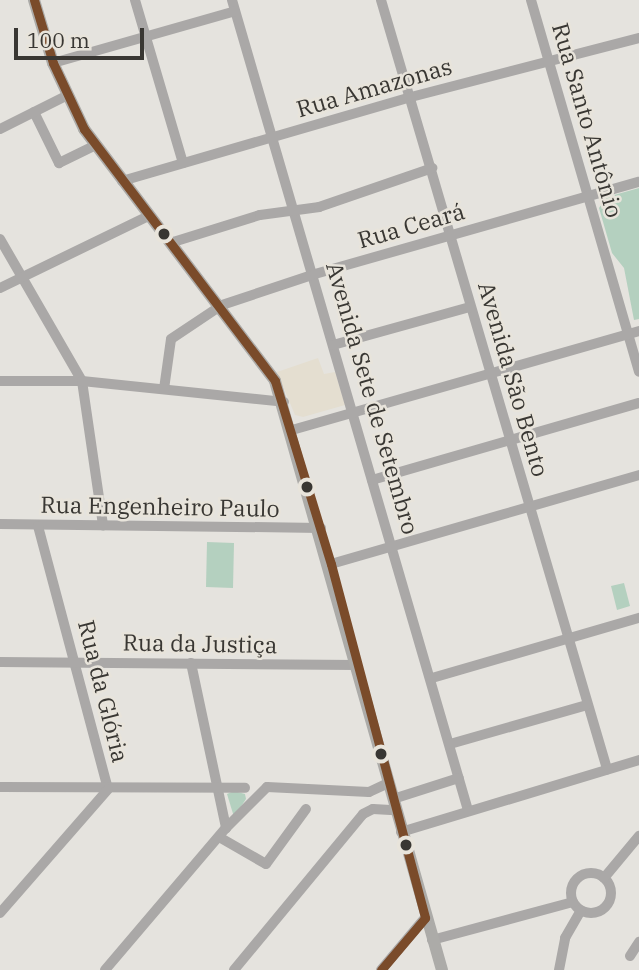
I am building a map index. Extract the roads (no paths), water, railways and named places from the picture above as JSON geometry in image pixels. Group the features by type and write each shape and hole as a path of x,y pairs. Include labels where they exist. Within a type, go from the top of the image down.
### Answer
{"main road":[{"path":"34,0 53,64 66,96 96,145 148,216 222,305 263,361 284,402 331,564 401,832 442,970"}],"street":[{"path":"135,0 183,163"},
{"name":"Avenida São Bento","path":"381,0 607,769"},
{"name":"Rua Santo Antônio","path":"531,0 633,333 639,372"},
{"path":"53,64 146,37 234,6"},
{"name":"Avenida Sete de Setembro","path":"234,6 271,139 315,274 351,413 394,547 468,810"},
{"name":"Rua Amazonas","path":"122,181 411,97 639,37"},
{"path":"0,129 66,96"},
{"path":"34,112 53,152 63,162 96,145"},
{"path":"170,243 260,215 295,211 432,168"},
{"name":"Rua Ceará","path":"163,389 171,339 222,305 315,274 639,182"},
{"path":"0,288 148,216"},
{"path":"0,239 82,381 103,525"},
{"path":"333,345 470,307"},
{"path":"292,430 633,333"},
{"path":"0,381 82,381 284,402"},
{"path":"372,480 639,403"},
{"path":"331,564 639,475"},
{"name":"Rua Engenheiro Paulo","path":"0,524 321,528"},
{"name":"Rua da Glória","path":"0,913 108,789 38,526"},
{"path":"432,678 639,618"},
{"name":"Rua da Justiça","path":"0,662 357,666"},
{"path":"191,663 219,790 223,832 266,864 306,809"},
{"path":"450,744 587,705"},
{"path":"401,832 639,760"},
{"path":"234,970 358,819 373,809 394,805 459,778"},
{"path":"105,970 223,832 267,787 369,792 388,783"},
{"path":"0,786 219,790 245,788"},
{"path":"369,792 373,809"},
{"path":"604,878 639,836"},
{"path":"432,940 577,906 593,913 609,902 611,890 604,878 592,873 579,877 572,889 577,906 565,938 558,970"},
{"path":"0,893 10,901"},
{"path":"381,970 425,918"},
{"path":"629,956 639,942"}]}
